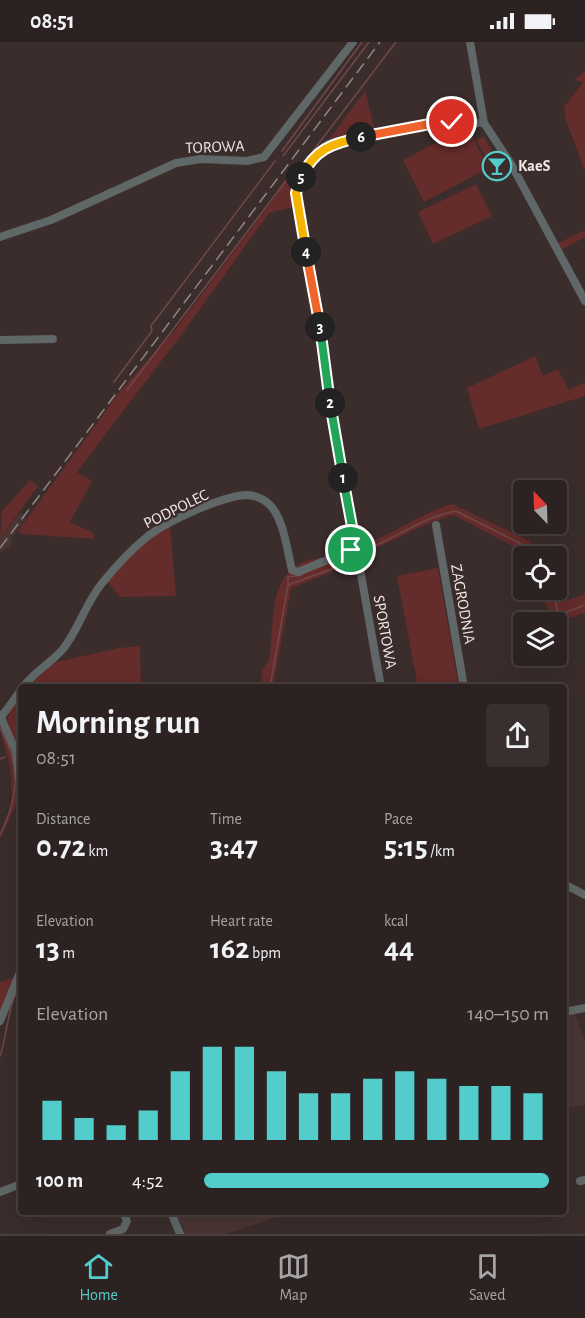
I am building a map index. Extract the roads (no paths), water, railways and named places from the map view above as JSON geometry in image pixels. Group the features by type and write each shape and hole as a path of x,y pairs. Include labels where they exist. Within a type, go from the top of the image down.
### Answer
{"street":[{"name":"TOROWA","path":"0,237 51,220 176,163 201,159 247,161 264,157 353,42"},
{"path":"470,42 484,123 511,164 585,301"},
{"name":"SPORTOWA","path":"380,684 296,193 301,175 316,155 329,144 419,124 484,123"},
{"path":"0,340 53,339"},
{"name":"PODPOLEC","path":"26,684 42,666 62,650 89,601 129,554 160,528 211,506 247,495 258,496 270,505 276,515 292,570 298,572 356,548"},
{"name":"ZAGRODNIA","path":"436,525 463,684"},
{"name":"PODPOLEC","path":"1,716 18,693"},
{"path":"1,716 16,752 18,768"},
{"path":"567,886 585,895"},
{"path":"567,892 575,891"},
{"path":"0,1021 18,977"},
{"path":"567,1011 585,1008"},
{"path":"0,1192 18,1185"},
{"path":"110,1234 123,1229 127,1221 124,1215"},
{"path":"172,1215 180,1234"}],"waterway":[{"path":"282,151 362,42"},
{"path":"283,156 369,42"},
{"path":"293,192 291,173 300,168 396,42"},
{"path":"114,382 152,331 151,326 275,161"},
{"path":"127,390 291,174"},
{"path":"335,448 340,476"},
{"path":"362,551 431,518 456,511 523,546"},
{"path":"347,516 351,539"},
{"path":"314,569 346,556"},
{"path":"271,684 288,585 356,560"},
{"path":"288,584 288,577 302,575"},
{"path":"555,600 559,615 585,605"},
{"path":"368,633 374,670"},
{"path":"0,728 12,756 15,781 11,807 0,835"},
{"path":"0,759 5,757"},
{"path":"0,1056 10,1010 18,990"}],"railway":[{"path":"0,548 380,42"}],"place":[{"name":"KaeS","path":"497,166"}]}
